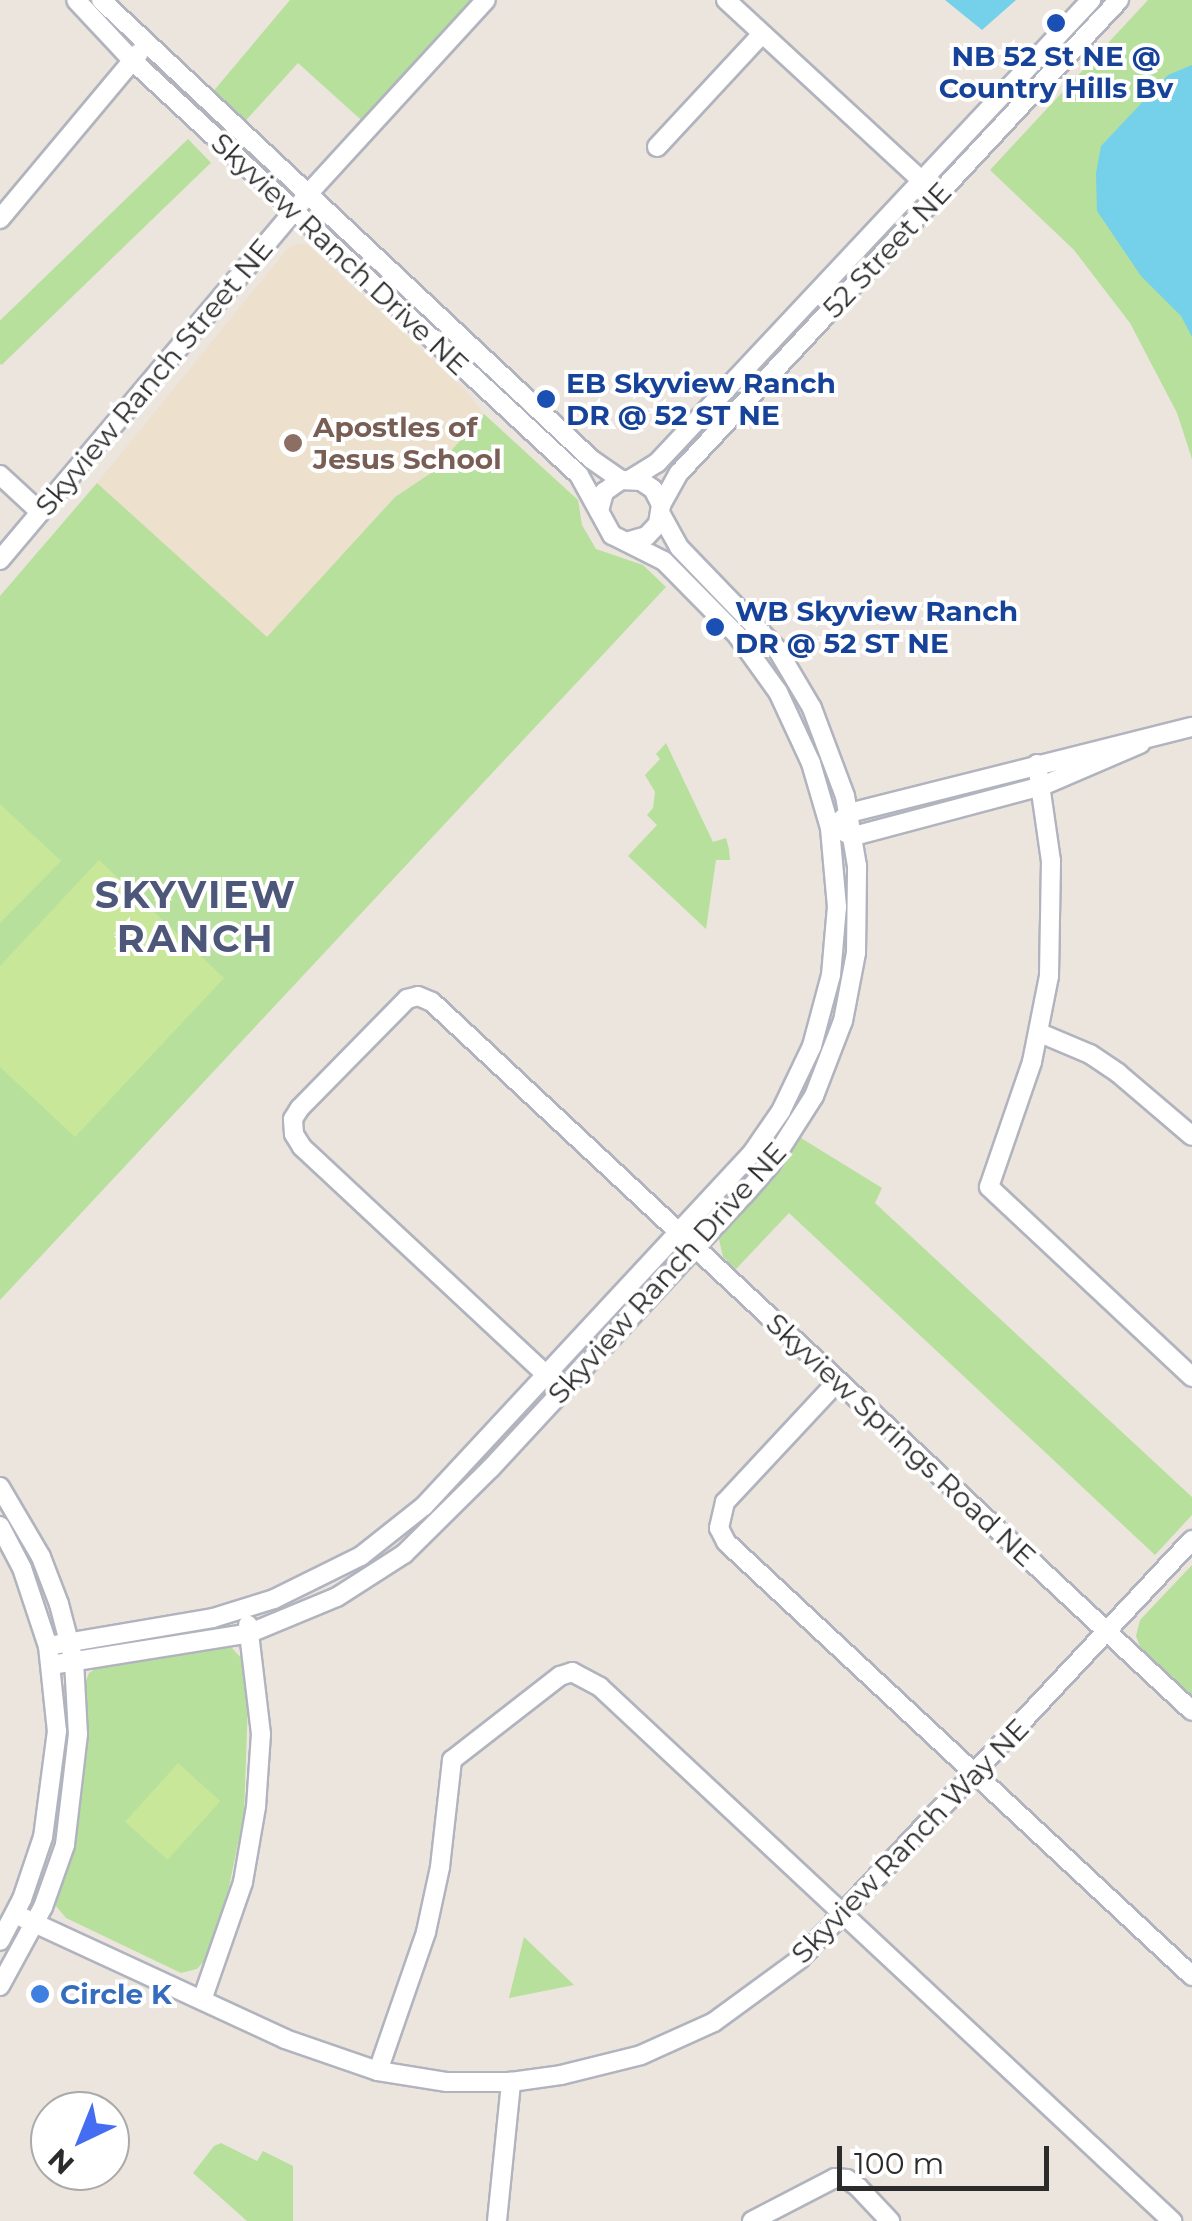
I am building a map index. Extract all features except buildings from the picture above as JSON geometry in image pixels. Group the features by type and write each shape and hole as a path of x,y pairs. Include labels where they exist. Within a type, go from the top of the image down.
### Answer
{"street":[{"name":"Skyview Ranch Drive NE","path":"76,0 133,61 579,475 598,511"},
{"name":"Skyview Ranch Drive NE","path":"101,0 591,459 626,479"},
{"name":"Skyview Ranch Street NE","path":"0,560 308,194 486,0"},
{"path":"726,0 938,196"},
{"name":"52 Street NE","path":"626,479 657,463 1091,0"},
{"name":"52 Street NE","path":"661,510 672,481 1119,0"},
{"path":"657,147 762,34"},
{"path":"1,216 146,46"},
{"path":"0,475 40,512"},
{"path":"626,479 648,484 661,510 647,536 630,541 612,535 598,511 604,492 626,479"},
{"name":"Skyview Ranch Drive NE","path":"51,1665 250,1634 338,1596 404,1554 564,1391 696,1248 770,1165 814,1096 834,1048 851,988 859,923 849,813 829,747 797,680 756,623 672,540 661,510"},
{"name":"Skyview Ranch Drive NE","path":"48,1646 245,1609 330,1574 401,1527 680,1234 752,1153 781,1111 812,1046 835,941 836,873 830,828 799,734 758,662 664,561 630,541"},
{"path":"830,828 849,813 1192,727"},
{"path":"830,828 854,836 1042,786 1117,757 1149,739"},
{"path":"1037,764 1053,901 1049,976 1040,1033 988,1187 1192,1377"},
{"name":"Skyview Springs Road NE","path":"547,1376 302,1147 294,1134 293,1119 300,1108 395,1007 418,996 432,1002 1192,1711"},
{"path":"1040,1033 1090,1054 1192,1136"},
{"path":"547,1376 564,1391"},
{"path":"838,1381 725,1502 719,1528 726,1542 1192,1976"},
{"path":"0,1487 41,1557 70,1640 78,1734 73,1804 65,1845 36,1923 0,1986"},
{"path":"0,1526 22,1568 48,1646 56,1731 50,1804 39,1851 15,1914 0,1941"},
{"name":"Skyview Ranch Way NE","path":"15,1914 325,2056 378,2071 447,2082 510,2082 622,2060 714,2022 800,1959 1192,1540"},
{"path":"202,2000 243,1882 256,1806 260,1720 245,1609"},
{"path":"378,2071 426,1932 440,1867 452,1760 560,1676 572,1672 600,1687 1172,2221"},
{"path":"498,2221 510,2082"},
{"path":"752,2221 835,2178 847,2179 890,2221"}],"shaded area":[{"name":"Apostles of Jesus School","path":"298,243 308,245 464,389 484,414 431,473 395,497 267,638 97,483 288,248"}],"green space":[{"path":"290,0 486,0 369,127 298,63 238,129 206,100"},
{"path":"1148,0 1192,0 1192,459 1177,413 1130,323 1074,250 990,170"},
{"path":"188,139 211,163 2,365 0,321"},
{"path":"484,414 578,500 582,525 596,549 643,565 666,587 0,1300 0,596 97,483 267,637 395,497 431,473"},
{"path":"666,743 713,842 726,838 729,849 730,860 716,860 706,929 628,856 657,825 647,815 653,808 655,792 645,775 660,759 656,754"},
{"path":"0,804 61,861 0,923"},
{"path":"99,860 224,978 75,1137 0,1067 0,966"},
{"path":"801,1138 882,1188 875,1203 1192,1497 1192,1515 1155,1555 789,1213 736,1269 723,1257 718,1235 763,1190"},
{"path":"1192,1565 1192,1697 1141,1649 1136,1636 1140,1620"},
{"path":"232,1648 241,1658 248,1702 244,1814 229,1887 206,1959 197,1969 181,1973 66,1918 56,1906 57,1893 80,1812 87,1728 83,1688 89,1673 101,1665"},
{"path":"178,1763 220,1801 167,1860 125,1822"},
{"path":"524,1937 574,1985 509,1998"},
{"path":"221,2143 257,2161 263,2151 293,2166 293,2221 247,2221 193,2173 214,2146"}],"water":[{"path":"945,0 1016,0 982,30"},
{"path":"1192,65 1192,337 1181,316 1141,276 1097,211 1096,173 1101,146 1168,75"}],"place":[{"name":"NB 52 St NE @ Country Hills Bv","path":"1056,23"},
{"name":"EB Skyview Ranch DR @ 52 ST NE","path":"546,399"},
{"name":"Apostles of Jesus School","path":"293,443"},
{"name":"WB Skyview Ranch DR @ 52 ST NE","path":"715,627"},
{"name":"Circle K","path":"40,1994"}],"district":[{"name":"SKYVIEW RANCH","path":"196,917"}]}
